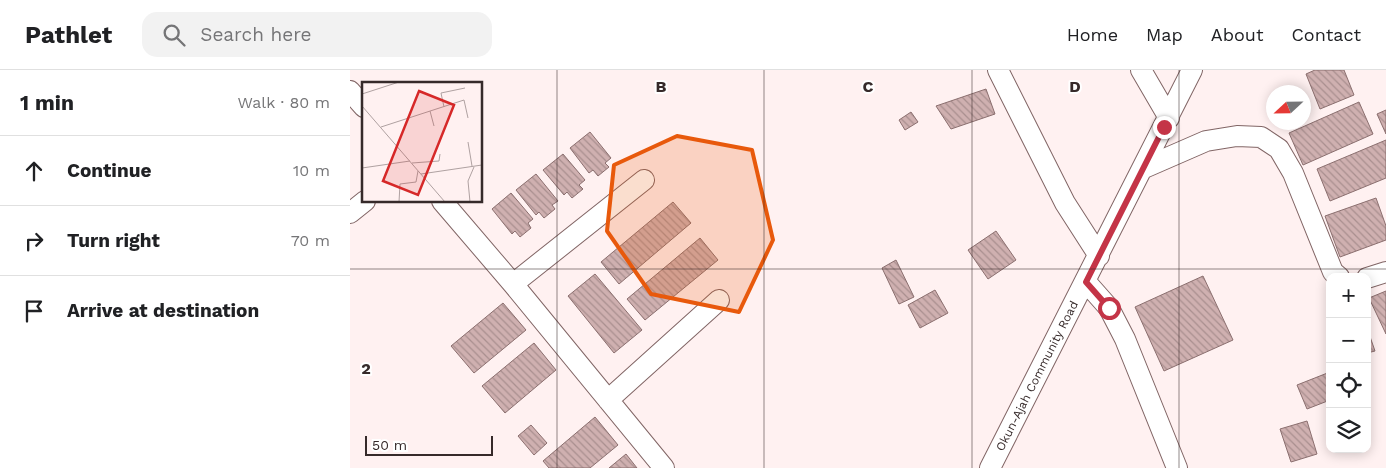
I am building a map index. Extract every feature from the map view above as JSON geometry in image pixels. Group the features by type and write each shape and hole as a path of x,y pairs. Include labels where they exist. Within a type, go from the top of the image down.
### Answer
{"street":[{"path":"998,70 1065,203 1099,256"},
{"path":"1142,70 1169,118"},
{"name":"Okun-Ajah Community Road","path":"990,468 1144,168 1192,70"},
{"path":"350,90 362,105"},
{"path":"1144,168 1206,141 1237,136 1261,137 1279,149 1293,173 1334,273"},
{"path":"514,284 644,180"},
{"path":"350,213 364,202"},
{"path":"443,202 514,284 664,468"},
{"path":"1371,277 1386,272"},
{"path":"1086,282 1109,308 1125,339 1177,468"},
{"path":"608,400 719,300"}],"highlighted area":[{"path":"677,136 752,150 773,240 739,312 651,294 607,231 614,165"}],"building":[{"path":"1315,70 1344,70 1354,95 1320,109 1306,74"},
{"path":"986,89 995,114 951,129 936,106"},
{"path":"1359,102 1373,134 1303,165 1289,133 1296,130 1311,130 1311,123"},
{"path":"1386,110 1386,134 1377,114"},
{"path":"911,112 918,122 905,130 899,120"},
{"path":"590,132 611,158 605,163 609,167 598,176 593,170 589,173 570,148"},
{"path":"1386,140 1386,178 1330,201 1317,169"},
{"path":"563,154 585,180 579,185 583,189 572,198 567,192 564,195 543,170"},
{"path":"536,174 558,201 552,205 555,209 544,218 539,212 536,215 516,190"},
{"path":"511,193 533,219 528,223 531,228 520,237 515,231 512,234 492,209"},
{"path":"1376,198 1386,226 1386,240 1340,257 1325,216"},
{"path":"673,202 691,223 619,284 601,262"},
{"path":"996,231 1016,260 988,279 968,250"},
{"path":"700,238 718,260 645,320 627,299"},
{"path":"896,260 914,297 899,304 882,268"},
{"path":"595,274 642,330 614,353 568,296"},
{"path":"1203,276 1233,340 1164,371 1135,307"},
{"path":"935,290 948,313 920,328 908,305"},
{"path":"1386,291 1386,334 1371,302 1371,297"},
{"path":"503,303 526,330 474,373 451,346"},
{"path":"1371,340 1375,351 1371,352"},
{"path":"534,343 556,370 505,413 482,386"},
{"path":"1326,374 1326,402 1307,409 1297,385"},
{"path":"595,417 618,445 590,468 549,468 543,461"},
{"path":"1307,421 1317,454 1291,462 1280,429"},
{"path":"531,425 547,443 534,455 518,436"},
{"path":"626,454 637,468 609,468"}],"route":[{"path":"1109,308 1086,282 1164,127"}]}
